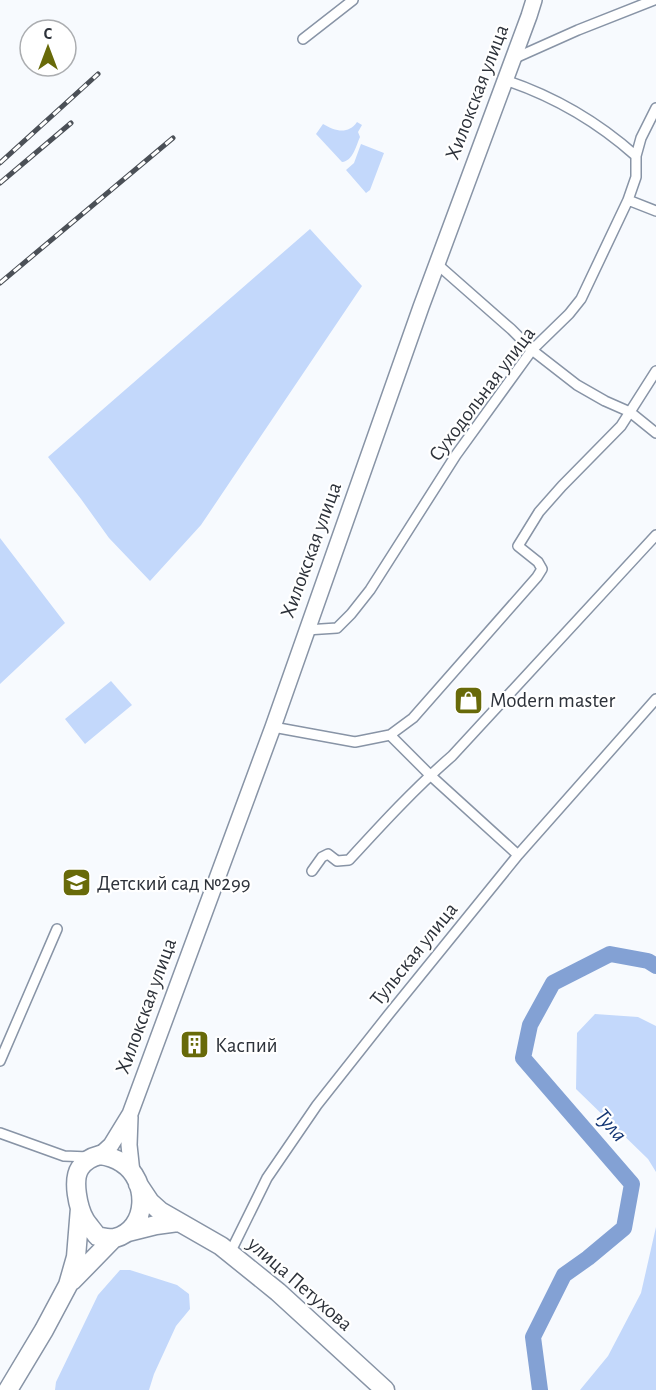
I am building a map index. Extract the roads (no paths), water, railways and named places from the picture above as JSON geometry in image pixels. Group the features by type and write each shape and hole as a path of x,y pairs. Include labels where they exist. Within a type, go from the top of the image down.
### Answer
{"highway":[{"path":"68,1285 121,1235 142,1211 142,1198 135,1178 124,1164 110,1157 96,1156 79,1170 77,1193 84,1218 97,1236 121,1235 156,1225 178,1222"},
{"name":"улица Петухова","path":"135,1178 150,1202 160,1211 230,1253 278,1292 385,1390"},
{"path":"8,1390 68,1285 76,1257 80,1208"}],"main road":[{"name":"Хилокская улица","path":"130,1114 273,727 436,264 534,0"},
{"path":"96,1156 111,1145 130,1114"},
{"path":"130,1114 129,1144 135,1178"}],"street":[{"path":"303,39 353,0"},
{"path":"513,59 654,0"},
{"path":"505,80 530,88 590,121 619,140 636,156"},
{"name":"Суходольная улица","path":"306,630 337,628 351,614 370,590 456,454 532,351 581,299 628,200 636,177 636,156 641,138 656,108"},
{"path":"628,200 656,211"},
{"path":"436,264 512,329 532,351 578,385 630,412 656,433"},
{"path":"273,727 355,742 390,735 412,718 537,577 542,568 518,546 539,512 621,426 656,371"},
{"path":"312,871 322,856 328,854 337,861 349,860 394,810 452,756 656,535"},
{"name":"Тульская улица","path":"230,1253 267,1178 317,1105 519,855 656,699"},
{"path":"390,735 430,775 519,855"},
{"path":"0,1061 57,929"},
{"path":"0,1133 64,1156 96,1156"},
{"path":"64,1156 77,1178"}],"waterway":[{"name":"Тула","path":"540,1390 533,1337 564,1275 624,1228 632,1184 523,1058 530,1025 553,983 610,954 648,961 656,966"}],"railway":[{"path":"0,163 98,74"},
{"path":"0,183 71,123"},
{"path":"0,283 173,138"}],"place":[{"name":"Modern master","path":"469,700"},
{"name":"Детский сад №299","path":"76,883"},
{"name":"Каспий","path":"194,1045"}]}
